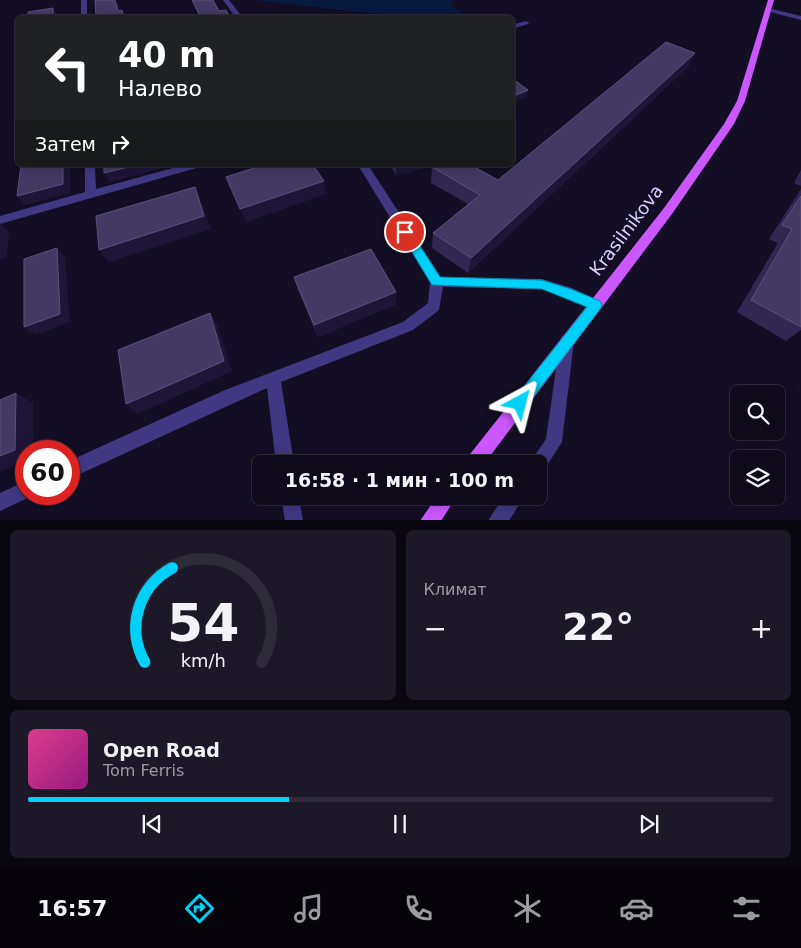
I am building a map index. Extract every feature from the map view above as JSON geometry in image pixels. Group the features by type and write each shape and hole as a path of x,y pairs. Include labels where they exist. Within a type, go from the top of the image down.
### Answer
{"main road":[{"name":"Krasilnikova","path":"480,455 668,211 737,110 747,84 770,5"},
{"path":"429,520 441,505"}],"street":[{"path":"84,0 84,15"},
{"path":"226,0 238,15"},
{"path":"770,5 801,18"},
{"path":"515,26 526,23"},
{"path":"90,167 91,195"},
{"path":"0,220 189,167"},
{"path":"80,465 232,395 408,326 434,306 437,282 364,167"},
{"path":"437,282 542,284 567,292 595,305"},
{"path":"545,455 554,442 568,342"},
{"path":"273,378 285,455"},
{"path":"0,502 15,495"},
{"path":"292,505 294,520"},
{"path":"497,520 508,505"}],"water":[{"path":"255,0 453,0 449,5 464,15 405,15"}],"building":[{"path":"95,0 115,0 118,11 122,10 123,15 96,15"},
{"path":"192,0 213,0 219,11 226,10 228,15 200,15"},
{"path":"53,8 53,15 28,15 28,12"},
{"path":"666,42 695,53 471,258 433,233 480,195 432,167 475,167 498,180"},
{"path":"515,80 528,90 515,96"},
{"path":"21,167 63,167 63,184 17,196"},
{"path":"104,167 129,167 104,173"},
{"path":"257,167 314,167 324,181 240,209 226,177"},
{"path":"195,187 204,216 99,250 96,216"},
{"path":"801,196 801,327 751,300 792,229 782,225"},
{"path":"57,248 60,314 24,327 24,259"},
{"path":"371,249 396,292 314,325 294,277"},
{"path":"210,313 224,361 126,404 118,350"},
{"path":"16,393 15,450 0,456 0,400"}],"route":[{"path":"405,232 437,282 542,284 567,292 595,305 520,403"}]}
